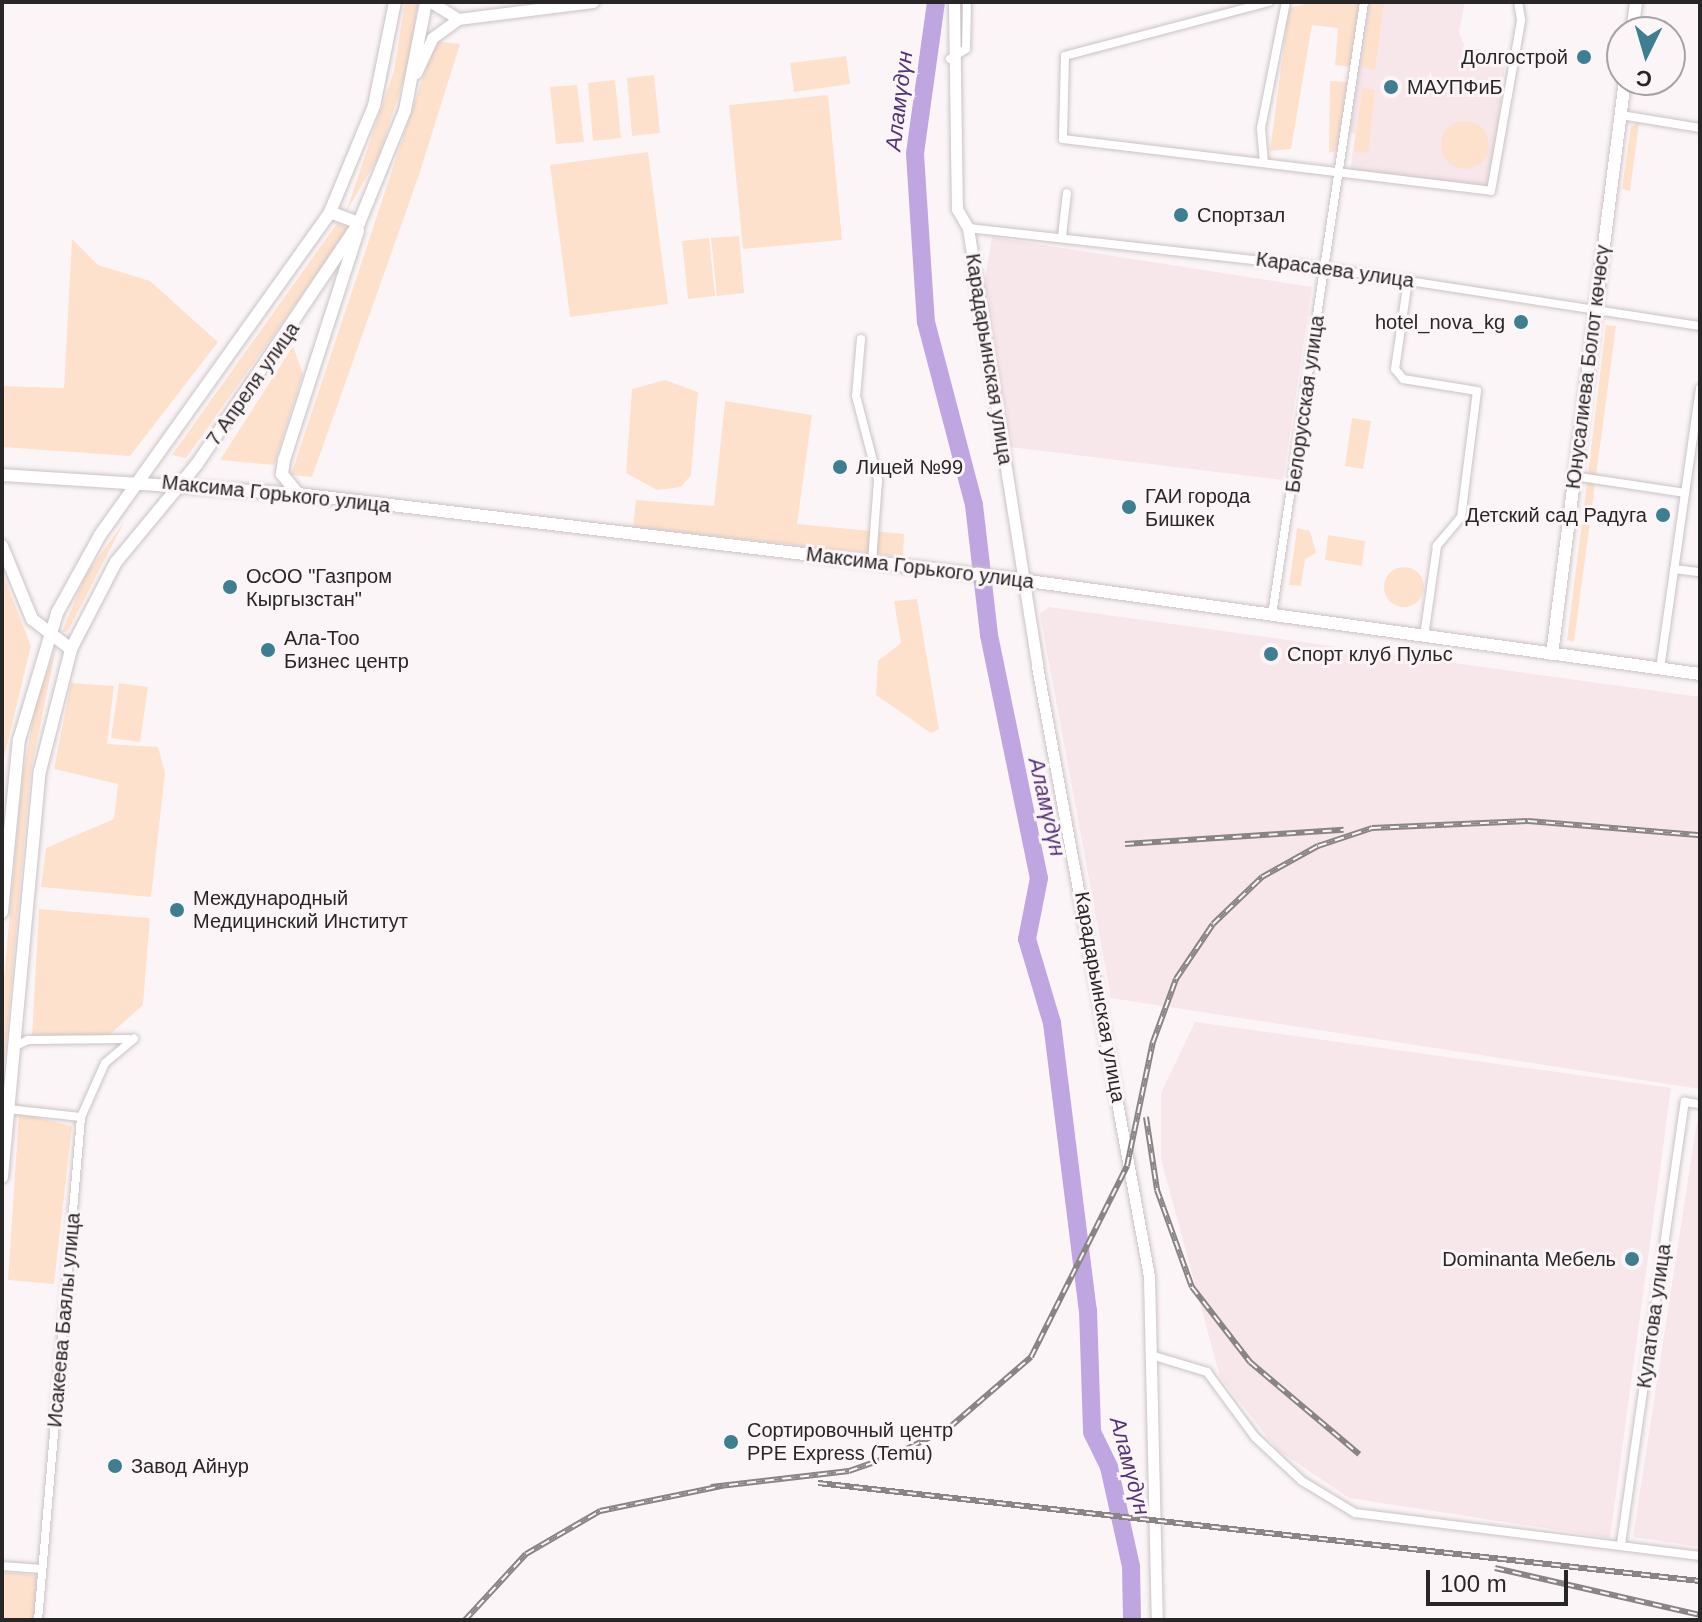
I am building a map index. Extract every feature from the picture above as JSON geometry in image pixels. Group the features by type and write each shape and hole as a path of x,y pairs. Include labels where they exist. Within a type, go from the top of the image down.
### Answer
{"main road":[{"name":"7 Апреля улица","path":"2,912 19,740 47,637 85,560 137,481 330,212 374,106 395,2"},
{"name":"7 Апреля улица","path":"2,1177 5,1109 40,771 71,649 116,562 176,484 197,464 359,223 414,78 428,2"},
{"name":"Юнусалиева Болот көчөсү","path":"1552,654 1623,96"},
{"path":"298,494 282,474 284,460 359,223 330,212"},
{"name":"Максима Горького улица","path":"2,475 137,481 298,494 1007,578 1700,674"},
{"path":"2,546 32,619 47,637 71,649"}],"street":[{"path":"428,2 458,19"},
{"path":"414,78 432,38 458,19 593,2"},
{"name":"Карадарьинская улица","path":"954,2 950,59 957,209 968,228 1026,581 1149,1276 1157,1620"},
{"path":"950,59 966,49 967,2"},
{"path":"1269,2 1065,56 1063,139 1491,191 1515,64 1518,2"},
{"path":"1264,163 1262,118 1286,2"},
{"name":"Белорусская улица","path":"1272,615 1364,2"},
{"path":"1621,115 1700,128"},
{"path":"1062,236 1067,193"},
{"name":"Карасаева улица","path":"968,228 1062,236 1325,268 1700,326"},
{"path":"1408,280 1395,369 1403,379 1477,391 1461,517 1437,546 1424,636"},
{"path":"861,339 856,396 878,480 872,562"},
{"path":"1660,669 1698,423 1700,389"},
{"path":"1573,476 1685,493"},
{"path":"1674,569 1700,572"},
{"name":"Исакеева Баялы улица","path":"13,1047 28,1040 134,1039 105,1063 81,1117 38,1620"},
{"name":"Кулатова улица","path":"1621,1544 1685,1102 1700,1104"},
{"path":"5,1109 81,1117"},
{"path":"1151,1355 1207,1372 1255,1437 1302,1481 1355,1513 1415,1526 1621,1544 1700,1556"},
{"path":"2,1566 42,1569"}],"shaded area":[{"path":"405,2 418,2 409,63 379,156 346,212 394,71"},
{"path":"1313,2 1360,2 1351,67 1335,65 1338,28 1312,25 1291,149 1270,151 1289,8"},
{"path":"1365,2 1465,2 1459,32 1465,47 1506,54 1491,188 1350,172 1355,134 1348,132"},
{"path":"1371,2 1384,2 1375,70 1361,67"},
{"path":"435,41 460,44 419,175 312,477 291,475"},
{"path":"846,56 850,84 794,92 790,63"},
{"path":"654,75 660,133 632,136 627,78"},
{"path":"615,80 621,138 593,141 588,83"},
{"path":"1330,81 1348,82 1339,150 1329,153"},
{"path":"577,85 584,142 556,144 550,87"},
{"path":"1362,88 1375,90 1368,153 1354,151"},
{"path":"828,95 842,240 743,249 729,105"},
{"path":"1465,121 1474,122 1482,128 1488,136 1488,154 1482,162 1474,168 1465,169 1456,168 1448,162 1442,154 1441,145 1442,136 1448,128 1456,122"},
{"path":"1639,123 1630,191 1622,189 1631,126"},
{"path":"648,152 668,304 570,317 550,165"},
{"path":"338,222 348,229 186,458 172,455"},
{"path":"739,236 744,293 717,296 711,238"},
{"path":"992,237 1312,287 1283,480 1009,447 983,292"},
{"path":"709,238 715,296 688,299 682,241"},
{"path":"72,239 98,265 150,281 218,342 130,456 2,447 2,386 64,388"},
{"path":"1606,325 1616,326 1596,476 1588,474"},
{"path":"293,346 303,374 274,465 220,460"},
{"path":"665,380 698,392 691,475 681,487 657,490 626,473 632,389"},
{"path":"725,401 812,415 797,524 904,534 903,557 633,527 636,500 714,506"},
{"path":"1352,418 1371,421 1363,469 1345,466"},
{"path":"1587,482 1595,484 1574,642 1567,640"},
{"path":"124,522 68,631 62,632 85,576"},
{"path":"1297,528 1310,531 1316,553 1305,559 1301,586 1289,585"},
{"path":"1328,535 1365,541 1362,566 1325,560"},
{"path":"1404,567 1418,573 1424,587 1418,601 1404,607 1390,601 1384,587 1390,573"},
{"path":"2,572 31,646 2,766"},
{"path":"917,599 939,729 931,733 876,695 878,661 901,643 894,601"},
{"path":"1049,607 1700,697 1700,1089 1111,998 1040,614"},
{"path":"56,648 30,776 2,1089 2,1001 22,780 36,702"},
{"path":"71,683 114,686 107,744 158,747 165,773 151,897 41,887 46,848 114,819 118,784 54,769"},
{"path":"119,683 148,687 140,742 111,738"},
{"path":"39,909 150,918 143,1005 107,1037 32,1036"},
{"path":"1195,1022 1671,1088 1610,1538 1349,1498 1278,1450 1220,1377 1161,1159 1161,1093"},
{"path":"19,1113 72,1126 54,1284 8,1280"},
{"path":"1700,1116 1700,1547 1633,1537"},
{"path":"2,1572 37,1575 35,1620 2,1620"}],"waterway":[{"name":"Аламүдүн","path":"936,2 915,154 926,322 974,505 989,635 1039,878 1027,939 1052,1023 1088,1310 1092,1432 1109,1467 1131,1566 1132,1620"}],"railway":[{"path":"711,1487 849,1471 895,1455 950,1427 1031,1357 1127,1166 1153,1042 1176,979 1213,924 1262,877 1318,846 1372,828 1528,821 1700,835"},
{"path":"1125,844 1344,830"},
{"path":"1146,1117 1157,1190 1192,1287 1250,1362 1359,1454"},
{"path":"818,1483 1700,1581"},
{"path":"465,1620 526,1554 600,1511 722,1486"},
{"path":"1495,1568 1700,1615"}],"place":[{"name":"Долгострой","path":"1584,57"},
{"name":"МАУПФиБ","path":"1391,87"},
{"name":"Спортзал","path":"1181,215"},
{"name":"hotel_nova_kg","path":"1521,322"},
{"name":"Лицей №99","path":"840,467"},
{"name":"ГАИ города Бишкек","path":"1129,507"},
{"name":"Детский сад Радуга","path":"1663,515"},
{"name":"ОсОО \"Газпром Кыргызстан\"","path":"230,587"},
{"name":"Ала-Тоо Бизнес центр","path":"268,650"},
{"name":"Спорт клуб Пульс","path":"1271,654"},
{"name":"Международный Медицинский Институт","path":"177,910"},
{"name":"Dominanta Мебель","path":"1632,1259"},
{"name":"Сортировочный центр PPE Express (Temu)","path":"731,1442"},
{"name":"Завод Айнур","path":"115,1466"}]}
